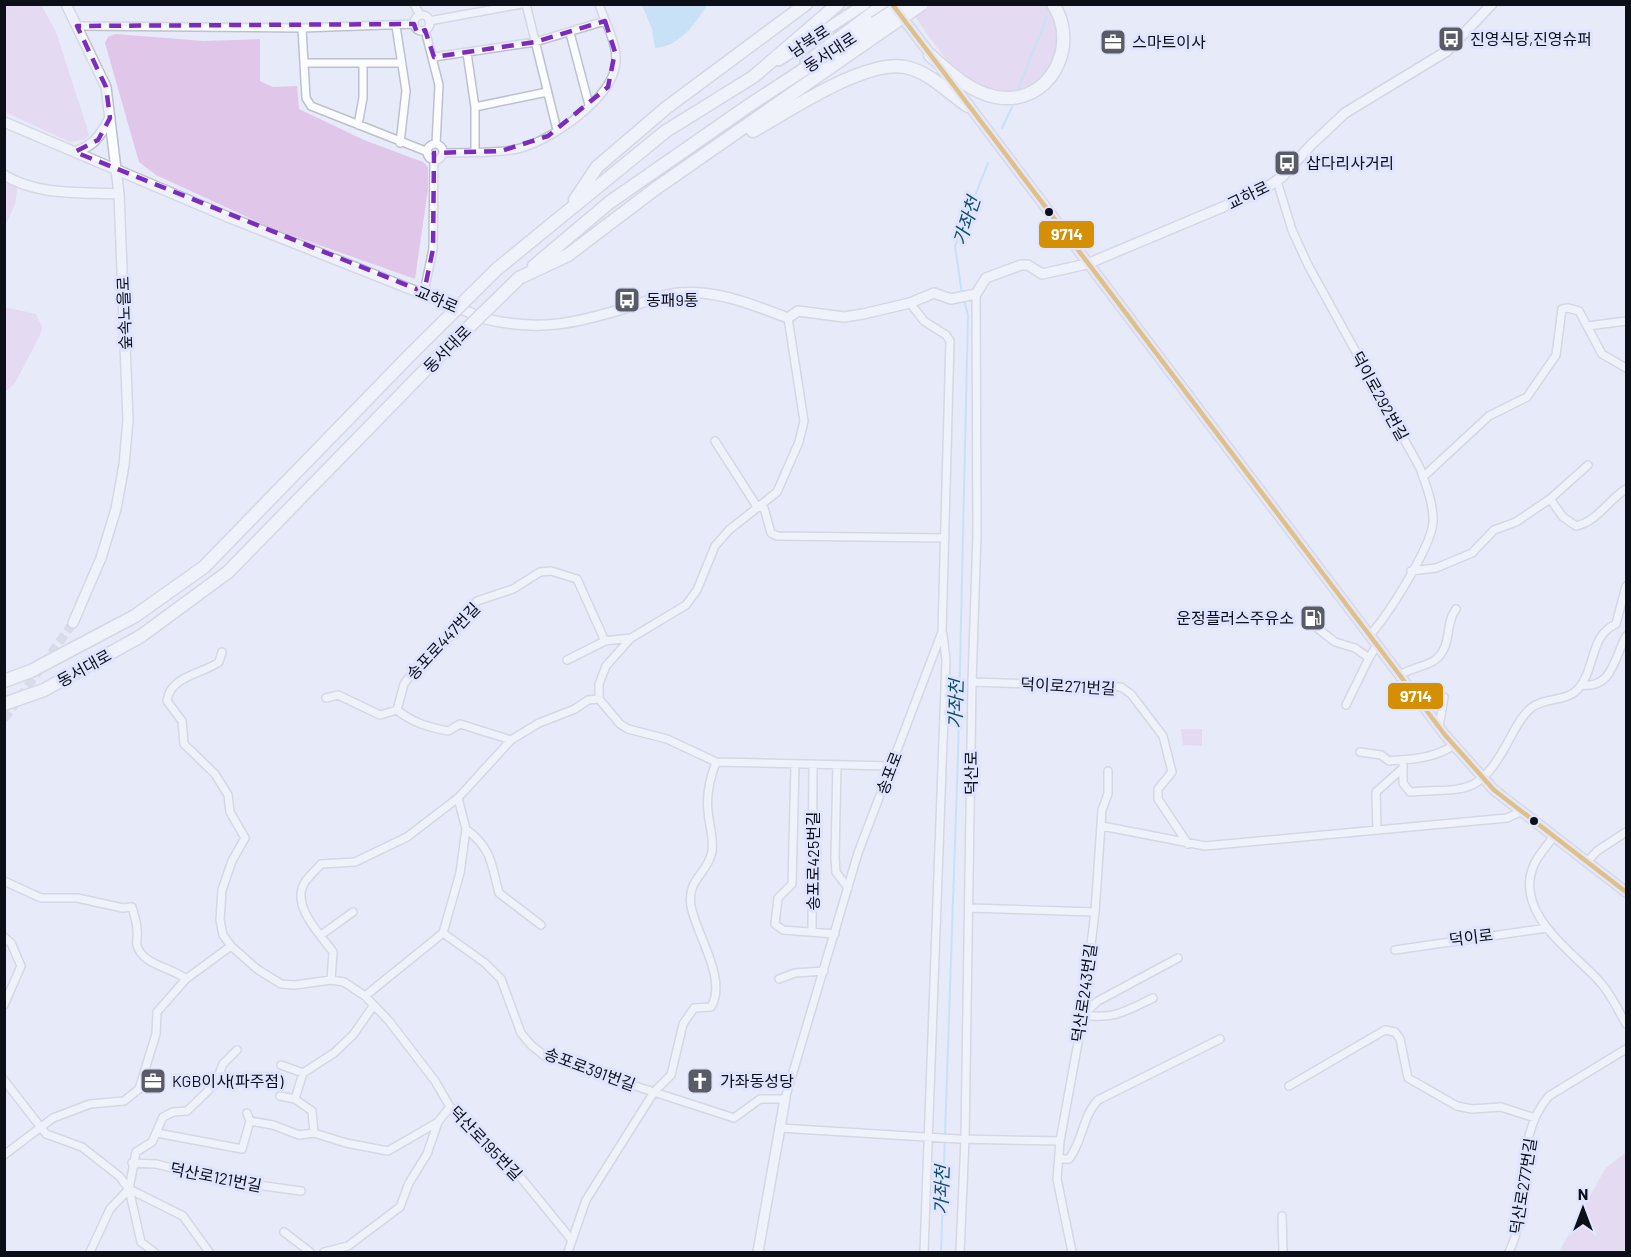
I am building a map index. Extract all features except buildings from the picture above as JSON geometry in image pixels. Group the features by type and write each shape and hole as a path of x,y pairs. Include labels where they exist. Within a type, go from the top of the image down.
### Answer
{"highway":[{"path":"569,210 597,166 666,108 806,4"},
{"name":"동서대로","path":"4,681 31,671 84,644 150,605 204,567 497,269 666,131 753,77 838,4"},
{"name":"동서대로","path":"4,704 44,690 141,636 228,572 431,364 519,278 610,202 751,104 871,16 904,4"},
{"path":"701,158 871,16 922,4"},
{"path":"930,55 958,79 979,91 996,97 1028,94 1051,77 1063,50 1062,23 1053,4"},
{"path":"519,278 567,255 655,189 701,158 862,72 889,67 905,67 923,74 968,106"}],"main road":[{"name":"남북로","path":"753,77 871,16 883,4"}],"street":[{"name":"숲속노을로","path":"66,4 106,87 119,194 128,420 124,465 116,509 101,558 73,623"},
{"path":"414,4 420,15"},
{"path":"429,21 524,4 557,130"},
{"path":"443,153 519,148 557,130 608,87 614,75 615,52 599,4"},
{"path":"892,4 1439,727 1484,779 1626,892"},
{"name":"교하로","path":"4,122 228,217 424,292 486,319 525,326 565,325 661,297 685,293 716,294 788,318 798,311 825,316 853,316 910,303 934,293 951,299 966,296 986,278 1021,265 1028,265 1041,274 1087,264 1261,191 1277,181 1345,113 1447,51 1492,4"},
{"path":"77,26 302,28 396,26 414,24 420,15"},
{"path":"420,15 426,16 429,21"},
{"path":"429,21 425,30 434,57 439,107 436,144"},
{"path":"434,57 535,42 605,21"},
{"path":"414,24 418,30 425,30"},
{"path":"396,26 406,91 400,143"},
{"path":"302,28 306,98 311,106 400,143 428,152 434,160 433,249 424,292"},
{"path":"570,33 589,105"},
{"path":"467,53 475,107 475,152"},
{"path":"304,63 401,63"},
{"path":"358,125 363,98 363,63"},
{"path":"475,107 547,92"},
{"path":"75,152 88,148 98,140 110,118"},
{"path":"428,152 430,146 436,144"},
{"path":"436,144 442,148 443,153"},
{"path":"434,160 441,157 443,153"},
{"path":"4,175 18,183 54,191 119,194"},
{"name":"덕이로292번길","path":"1277,181 1292,230 1335,315 1423,477 1433,522 1425,550 1387,615 1370,635"},
{"name":"덕산로","path":"960,1252 961,1139 970,908 972,682 977,535 966,296"},
{"name":"송포로","path":"758,1252 785,1099 858,853 942,632 950,341 946,335 924,321 910,303"},
{"path":"1423,477 1489,416 1527,397 1557,355 1562,309 1579,311 1602,354 1626,368"},
{"path":"788,318 804,421 799,442 777,492 729,530 715,546 697,590 686,605 631,638 606,666 599,684 599,699 628,729 667,740 716,762 891,766"},
{"path":"1588,326 1626,321"},
{"path":"715,441 759,506 764,508 768,515 771,533 777,536 945,538"},
{"path":"1411,571 1436,568 1472,553 1494,530 1515,522 1550,499 1588,465"},
{"path":"1550,499 1563,516 1576,526 1590,523 1610,500 1626,489"},
{"name":"송포로447번길","path":"397,710 404,684 419,664 448,638 477,600 513,588 540,572 551,571 577,579 604,641"},
{"path":"1616,624 1626,586"},
{"path":"1400,675 1412,667 1434,661 1444,650 1448,642 1450,617 1456,609"},
{"path":"1311,623 1335,642 1355,648 1369,658"},
{"path":"1403,759 1403,783 1410,792 1471,788 1484,779 1531,708 1577,691 1600,636 1607,628 1616,624 1626,626"},
{"name":"덕산로","path":"924,1252 946,660 942,632"},
{"path":"1581,685 1599,685 1608,677 1626,636"},
{"path":"567,660 604,641 631,638"},
{"path":"1346,705 1377,645"},
{"path":"222,652 219,662 177,683 168,692 167,701 182,721 184,744 215,774 228,795 230,812 245,838 232,861 222,891 220,920 223,935 231,946 257,969 281,984 295,985 331,980 333,952 305,913 301,896 304,883 321,864 355,862 407,837 458,798 511,740 539,723 575,709 588,700 599,699"},
{"name":"덕이로271번길","path":"972,682 1121,687 1131,693 1163,736 1172,772 1158,789 1158,799 1188,844"},
{"path":"326,698 338,695 380,715 397,710 408,719 426,727 448,731 460,724 511,740"},
{"path":"1439,727 1444,697"},
{"path":"1360,752 1382,755 1389,760 1425,758 1443,752 1454,745"},
{"name":"송포로391번길","path":"571,1239 586,1200 654,1092 671,1075 683,1024 694,1008 711,1007 715,1000 714,973 695,921 690,892 695,878 706,867 711,853 712,836 707,810 709,781 716,762"},
{"name":"송포로425번길","path":"795,764 792,884 778,898 775,924 783,930 812,930 813,764"},
{"path":"837,765 836,872 848,888"},
{"path":"1377,829 1377,792 1403,768"},
{"name":"덕산로243번길","path":"1072,1252 1059,1192 1060,1141 1083,1015 1095,912 1102,810 1108,794 1108,771"},
{"path":"365,996 443,933 460,873 466,829 458,798"},
{"path":"1102,826 1205,846 1507,818 1522,811"},
{"path":"466,829 483,842 491,859 499,893 541,925"},
{"path":"1587,862 1597,851 1626,832"},
{"path":"1554,836 1533,866 1529,884 1530,896 1547,928 1601,982 1626,1024"},
{"path":"4,880 41,898 77,898 123,908 132,907 138,929 136,944 143,956 155,964 175,970 186,979"},
{"path":"970,908 1095,912"},
{"path":"321,935 353,912"},
{"name":"덕이로","path":"1395,950 1547,928"},
{"path":"812,930 835,934"},
{"name":"송포로391번길","path":"443,933 485,963 501,979 509,994 517,1024 531,1045 546,1057 735,1118 760,1099 785,1099"},
{"path":"4,937 11,943 21,966 4,1005"},
{"path":"4,1155 53,1118 90,1104 124,1101 139,1089 156,1034 157,1012 186,979 231,946"},
{"path":"1083,1015 1098,1001 1178,958"},
{"path":"779,979 795,973 824,971"},
{"name":"덕산로195번길","path":"331,980 344,982 365,996 389,1021 435,1081 450,1107 522,1179 571,1239"},
{"path":"1083,1015 1103,1018 1117,1016 1153,998"},
{"path":"295,1100 303,1073 334,1053 353,1035 374,1005"},
{"name":"덕산로277번길","path":"1289,1086 1385,1030 1395,1032 1400,1039 1408,1078 1420,1087 1457,1106 1473,1109 1500,1107 1535,1118"},
{"path":"1059,1159 1069,1159 1076,1151 1089,1110 1098,1101 1149,1072 1220,1039"},
{"name":"덕산로277번길","path":"1509,1252 1516,1238 1522,1214 1526,1159 1535,1118 1550,1096 1626,1049"},
{"path":"154,1252 141,1242 129,1189 132,1163 136,1152 152,1142 163,1117 173,1112 187,1112 215,1084 223,1064 237,1050"},
{"path":"281,1065 303,1073"},
{"path":"4,1080 46,1134 82,1147 119,1176 129,1189 183,1216 209,1252"},
{"path":"280,1096 295,1100 312,1111 314,1133"},
{"path":"324,1252 348,1246 400,1207 410,1183 427,1154 438,1122 450,1107"},
{"path":"246,1113 250,1121 273,1125 299,1135 314,1133 346,1143 388,1150 438,1122"},
{"name":"덕산로121번길","path":"157,1133 242,1149 250,1121"},
{"path":"780,1128 961,1139 1060,1141"},
{"name":"덕산로121번길","path":"132,1163 156,1164 220,1180 301,1191"},
{"path":"90,1252 110,1209 129,1189"},
{"path":"1282,1216 1283,1252"},
{"path":"284,1232 310,1252"},
{"path":"568,1252 571,1239"}],"highlighted area":[{"path":"605,21 615,52 608,87 548,136 501,151 434,153 433,249 424,292 75,152 98,140 110,118 106,87 77,26 414,24 417,33 425,30 434,57 535,42"}],"shaded area":[{"path":"4,5 41,5 56,32 89,135 86,139 70,142 5,112"},
{"path":"907,5 1055,5 1059,34 1058,50 1053,64 1033,84 1007,93 993,92 980,88 958,72"},
{"path":"115,34 204,41 260,39 260,81 273,87 297,86 299,109 364,140 423,162 428,167 428,189 415,279 271,228 156,175 139,162 105,43 108,37"},
{"path":"5,175 18,183 15,204 5,226"},
{"path":"4,307 36,314 42,327 15,383 5,392"},
{"path":"1181,729 1202,729 1202,746 1183,745"},
{"path":"1626,1152 1626,1252 1559,1252 1605,1169"}],"water":[{"path":"642,5 707,5 698,19 679,39 664,47 655,48 652,29"}],"waterway":[{"name":"가좌천","path":"1018,89 1047,17"},
{"name":"가좌천","path":"1002,128 1012,107"},
{"name":"가좌천","path":"962,294 955,246 988,163"},
{"name":"가좌천","path":"941,1252 958,755 968,315 964,300"}],"tunnel":[{"path":"4,719 73,623"}],"transit line":[{"name":"9714","path":"892,4 1445,735 1494,790 1626,892"}],"place":[{"name":"진영식당,진영슈퍼","path":"1451,39"},
{"name":"스마트이사","path":"1113,42"},
{"name":"삽다리사거리","path":"1287,163"},
{"name":"동패9통","path":"627,300"},
{"name":"운정플러스주유소","path":"1313,618"},
{"name":"KGB이사(파주점)","path":"153,1081"},
{"name":"가좌동성당","path":"700,1081"}]}
